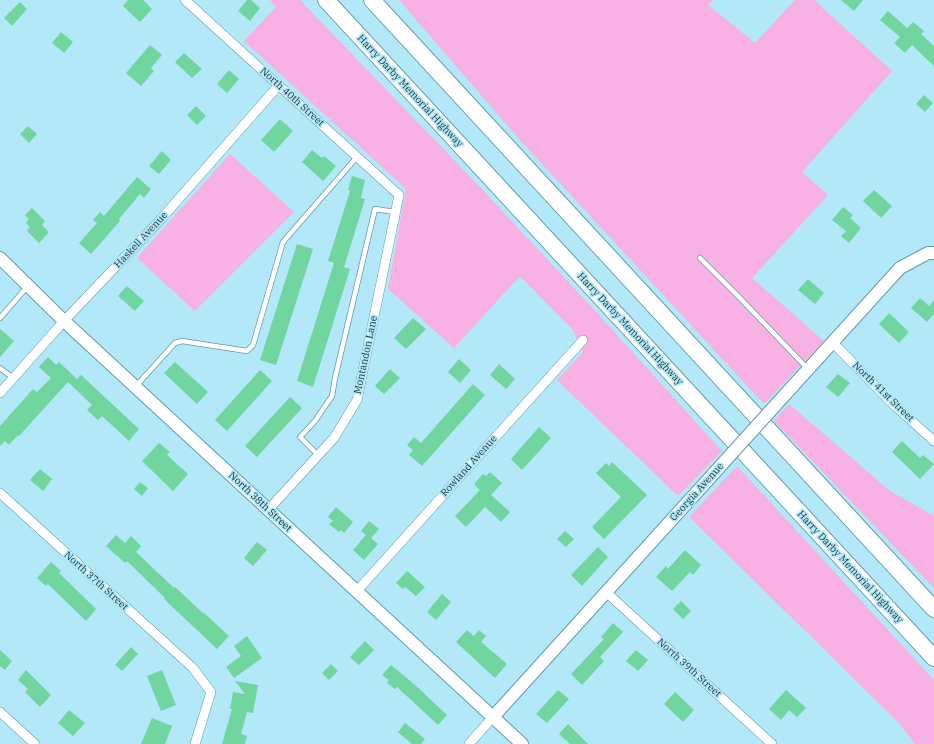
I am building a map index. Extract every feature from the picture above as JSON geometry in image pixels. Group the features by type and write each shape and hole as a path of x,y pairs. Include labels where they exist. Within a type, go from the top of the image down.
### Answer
{"highway":[{"name":"Harry Darby Memorial Highway","path":"326,0 934,658"},
{"path":"372,0 934,609"},
{"path":"380,0 427,59"}],"street":[{"name":"North 40th Street","path":"185,0 399,195"},
{"name":"Haskell Avenue","path":"0,393 64,321 161,219 279,85"},
{"name":"Montandon Lane","path":"269,509 334,438 357,400 399,195"},
{"name":"Georgia Avenue","path":"469,744 900,268 928,253 934,253"},
{"name":"North 38th Street","path":"0,258 64,321 522,744"},
{"name":"Rowland Avenue","path":"356,592 583,340"},
{"name":"North 41st Street","path":"833,343 894,405 934,441"},
{"name":"North 37th Street","path":"0,493 193,668 212,692 195,744"},
{"name":"North 39th Street","path":"606,592 772,744"},
{"path":"0,712 35,744"}],"lane":[{"path":"136,386 176,343 182,341 247,352 253,345 283,242 357,157"},
{"path":"318,455 300,437 315,421 332,396 375,209 395,212"},
{"path":"700,258 739,296 808,369"},
{"path":"0,318 28,286"},
{"path":"0,368 13,378"}],"shaded area":[{"path":"270,0 300,0 478,185 599,315 722,451 678,496 557,380 583,352 573,330 520,276 454,348 388,289 406,189 244,41 276,7"},
{"path":"399,0 713,0 708,5 755,43 795,0 814,0 892,71 802,172 828,195 752,278 824,341 764,404 519,139"},
{"path":"230,154 294,212 195,311 137,258"},
{"path":"789,404 890,491 934,516 934,588 774,421"},
{"path":"737,466 934,680 934,744 915,744 899,723 689,517"}],"building":[{"path":"128,0 143,0 152,9 140,22 123,6"},
{"path":"247,0 251,0 260,8 250,21 238,11"},
{"path":"841,0 863,0 854,11"},
{"path":"20,2 27,9 12,26 4,18"},
{"path":"888,11 907,28 913,22 924,31 921,34 934,46 934,66 912,45 905,53 894,43 900,37 880,20"},
{"path":"61,32 73,42 64,53 52,43"},
{"path":"150,45 162,55 151,68 154,71 141,86 126,73"},
{"path":"184,53 202,69 192,78 175,62"},
{"path":"229,70 239,79 227,93 217,84"},
{"path":"924,95 933,103 925,112 916,104"},
{"path":"196,106 206,116 197,125 187,115"},
{"path":"280,119 293,131 274,152 261,140"},
{"path":"28,126 37,134 29,143 20,134"},
{"path":"312,150 322,158 324,156 336,166 323,181 302,162"},
{"path":"162,151 171,160 159,174 149,166"},
{"path":"352,176 365,180 361,198 365,199 344,267 350,269 313,387 297,381 334,263 328,261 350,191 348,190"},
{"path":"137,177 151,189 144,198 140,194 119,219 120,221 91,254 79,243 97,223 93,220 100,212 104,216"},
{"path":"874,190 892,206 881,218 863,201"},
{"path":"843,207 853,215 850,218 861,228 849,243 841,236 846,231 832,220"},
{"path":"32,208 45,221 42,225 49,232 39,243 27,231 30,227 26,223 29,219 25,215"},
{"path":"297,244 313,249 276,365 260,360"},
{"path":"808,279 824,293 815,304 798,290"},
{"path":"127,286 144,301 135,311 118,296"},
{"path":"920,298 929,306 934,300 934,314 927,322 911,308"},
{"path":"889,313 909,332 899,343 879,324"},
{"path":"413,318 426,329 406,349 394,338"},
{"path":"0,329 14,341 0,357"},
{"path":"48,357 56,365 59,362 77,379 81,375 139,429 129,441 102,416 98,420 87,410 92,405 68,382 19,436 18,435 9,445 5,441 0,446 0,426 33,389 37,392 51,378 39,367"},
{"path":"459,359 471,370 460,383 448,372"},
{"path":"175,362 208,392 197,404 164,373"},
{"path":"499,364 515,379 506,389 490,375"},
{"path":"390,369 400,378 384,394 375,386"},
{"path":"260,370 272,381 227,431 215,420"},
{"path":"838,374 850,383 838,397 826,387"},
{"path":"473,384 485,395 422,466 409,455 413,450 407,445 414,437 421,443"},
{"path":"290,397 302,408 257,457 245,446"},
{"path":"539,427 551,438 522,470 511,459"},
{"path":"902,441 920,458 923,455 934,464 920,479 892,452"},
{"path":"159,443 170,452 167,455 188,474 173,491 142,461"},
{"path":"612,462 647,495 604,539 592,527 621,497 596,473 606,463 609,466"},
{"path":"40,469 52,479 43,491 30,480"},
{"path":"490,472 502,483 491,495 510,512 501,522 485,507 466,527 455,516 480,490 474,484 483,474 486,476"},
{"path":"140,482 148,488 142,496 134,489"},
{"path":"336,507 353,522 344,533 341,530 339,532 329,524 333,521 328,517"},
{"path":"369,521 379,529 371,538 378,544 364,560 353,550 366,535 361,531"},
{"path":"565,531 574,539 566,547 557,539"},
{"path":"116,535 125,543 131,536 141,546 136,552 174,588 175,587 229,636 217,649 164,599 165,598 127,561 125,563 106,546"},
{"path":"257,542 267,550 253,566 244,558"},
{"path":"598,547 608,557 582,586 571,575"},
{"path":"685,550 701,565 693,575 690,572 672,591 656,577 666,566 668,569"},
{"path":"51,562 61,571 59,573 96,609 86,621 48,584 46,586 37,578"},
{"path":"407,571 425,587 416,596 405,587 403,589 396,583"},
{"path":"442,594 451,602 436,620 427,612"},
{"path":"681,601 691,611 683,619 673,609"},
{"path":"613,623 623,632 600,657 604,661 582,685 571,674 604,639 601,637"},
{"path":"467,630 474,636 479,630 486,636 481,642 507,664 495,678 456,642"},
{"path":"247,636 262,658 234,678 226,667 241,656 234,646"},
{"path":"365,641 374,650 359,665 350,657"},
{"path":"131,647 138,654 122,671 115,665"},
{"path":"0,650 12,661 5,670 0,666"},
{"path":"636,650 648,660 638,671 626,661"},
{"path":"331,664 338,671 329,680 322,673"},
{"path":"391,665 447,715 438,725 397,687 395,689 387,683 389,680 382,675"},
{"path":"26,670 51,695 40,707 25,692 28,689 18,680"},
{"path":"162,670 176,705 161,711 147,676"},
{"path":"235,681 258,685 253,713 247,712 241,734 247,736 245,744 222,744 232,709 230,709 233,692 245,694"},
{"path":"558,690 569,699 547,723 536,714"},
{"path":"786,690 806,708 797,717 789,710 781,720 769,709"},
{"path":"675,692 694,710 683,722 664,704"},
{"path":"69,710 85,723 73,736 58,723"},
{"path":"152,718 172,726 165,744 141,744"},
{"path":"405,723 425,739 421,744 412,744 398,732"},
{"path":"568,724 588,744 570,744 559,734"}]}
